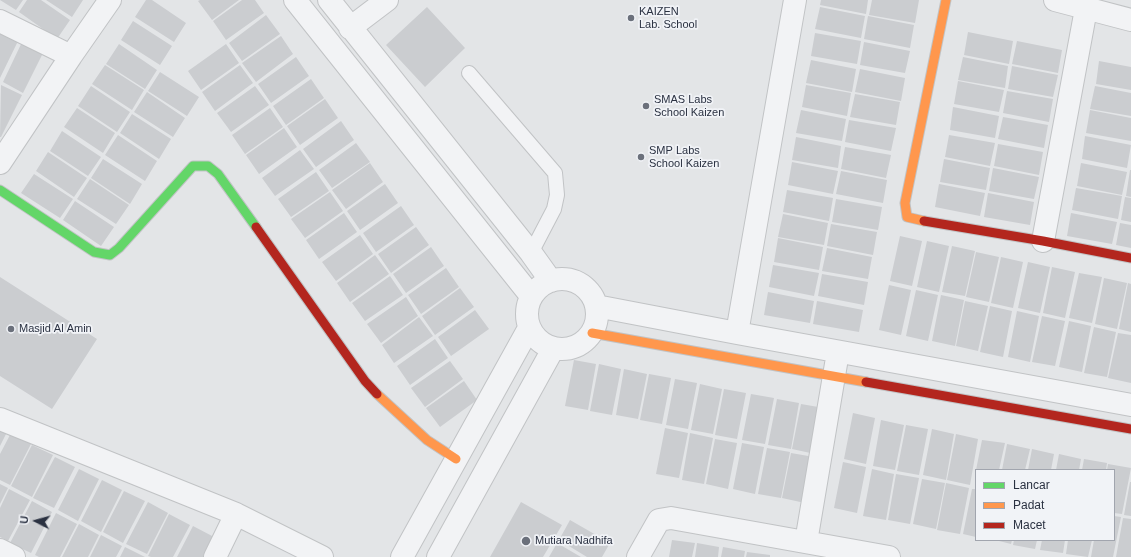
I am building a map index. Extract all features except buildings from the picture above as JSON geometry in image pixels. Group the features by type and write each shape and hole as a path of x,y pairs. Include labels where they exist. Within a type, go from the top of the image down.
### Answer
{"street":[{"path":"3,155 110,0"},
{"path":"295,0 531,296"},
{"path":"329,0 531,254 550,281"},
{"path":"350,28 387,0"},
{"path":"737,333 795,0"},
{"path":"946,0 905,203 907,217 920,221 1043,241 1131,258"},
{"path":"1055,0 1131,20"},
{"path":"1043,241 1086,9"},
{"path":"0,21 71,56"},
{"path":"0,190 94,252 110,255 119,248 193,166 208,166 222,180 366,381 382,400 427,440 456,459"},
{"path":"565,279 579,283 590,293 596,306 597,320 592,333 581,344 567,349 553,349 538,341 529,328 526,312 531,296 550,281 565,279"},
{"path":"596,306 838,352 1131,404"},
{"path":"402,557 529,328"},
{"path":"592,333 1131,429"},
{"path":"438,557 553,349"},
{"path":"806,542 838,352"},
{"path":"0,419 236,514 322,557"},
{"path":"215,557 236,514"},
{"path":"638,557 659,520 671,518 890,557"},
{"path":"0,550 14,557"}],"lane":[{"path":"469,73 555,173 557,195 554,209 531,254"}],"traffic: fast":[{"path":"0,190 94,252 110,255 119,248 193,166 208,166 218,174 256,227"}],"traffic: slow":[{"path":"924,221 907,217 905,203 946,0"},
{"path":"592,333 866,382"},
{"path":"377,394 427,440 456,459"}],"traffic: jam":[{"path":"924,221 1043,241 1131,258"},
{"path":"256,227 365,381 377,394"},
{"path":"866,382 1131,429"}],"place":[{"name":"KAIZEN Lab. School","path":"631,18"},
{"name":"SMAS Labs School Kaizen","path":"646,106"},
{"name":"SMP Labs School Kaizen","path":"641,157"},
{"name":"Masjid Al Amin","path":"11,329"},
{"name":"Mutiara Nadhifa","path":"526,541"}]}
